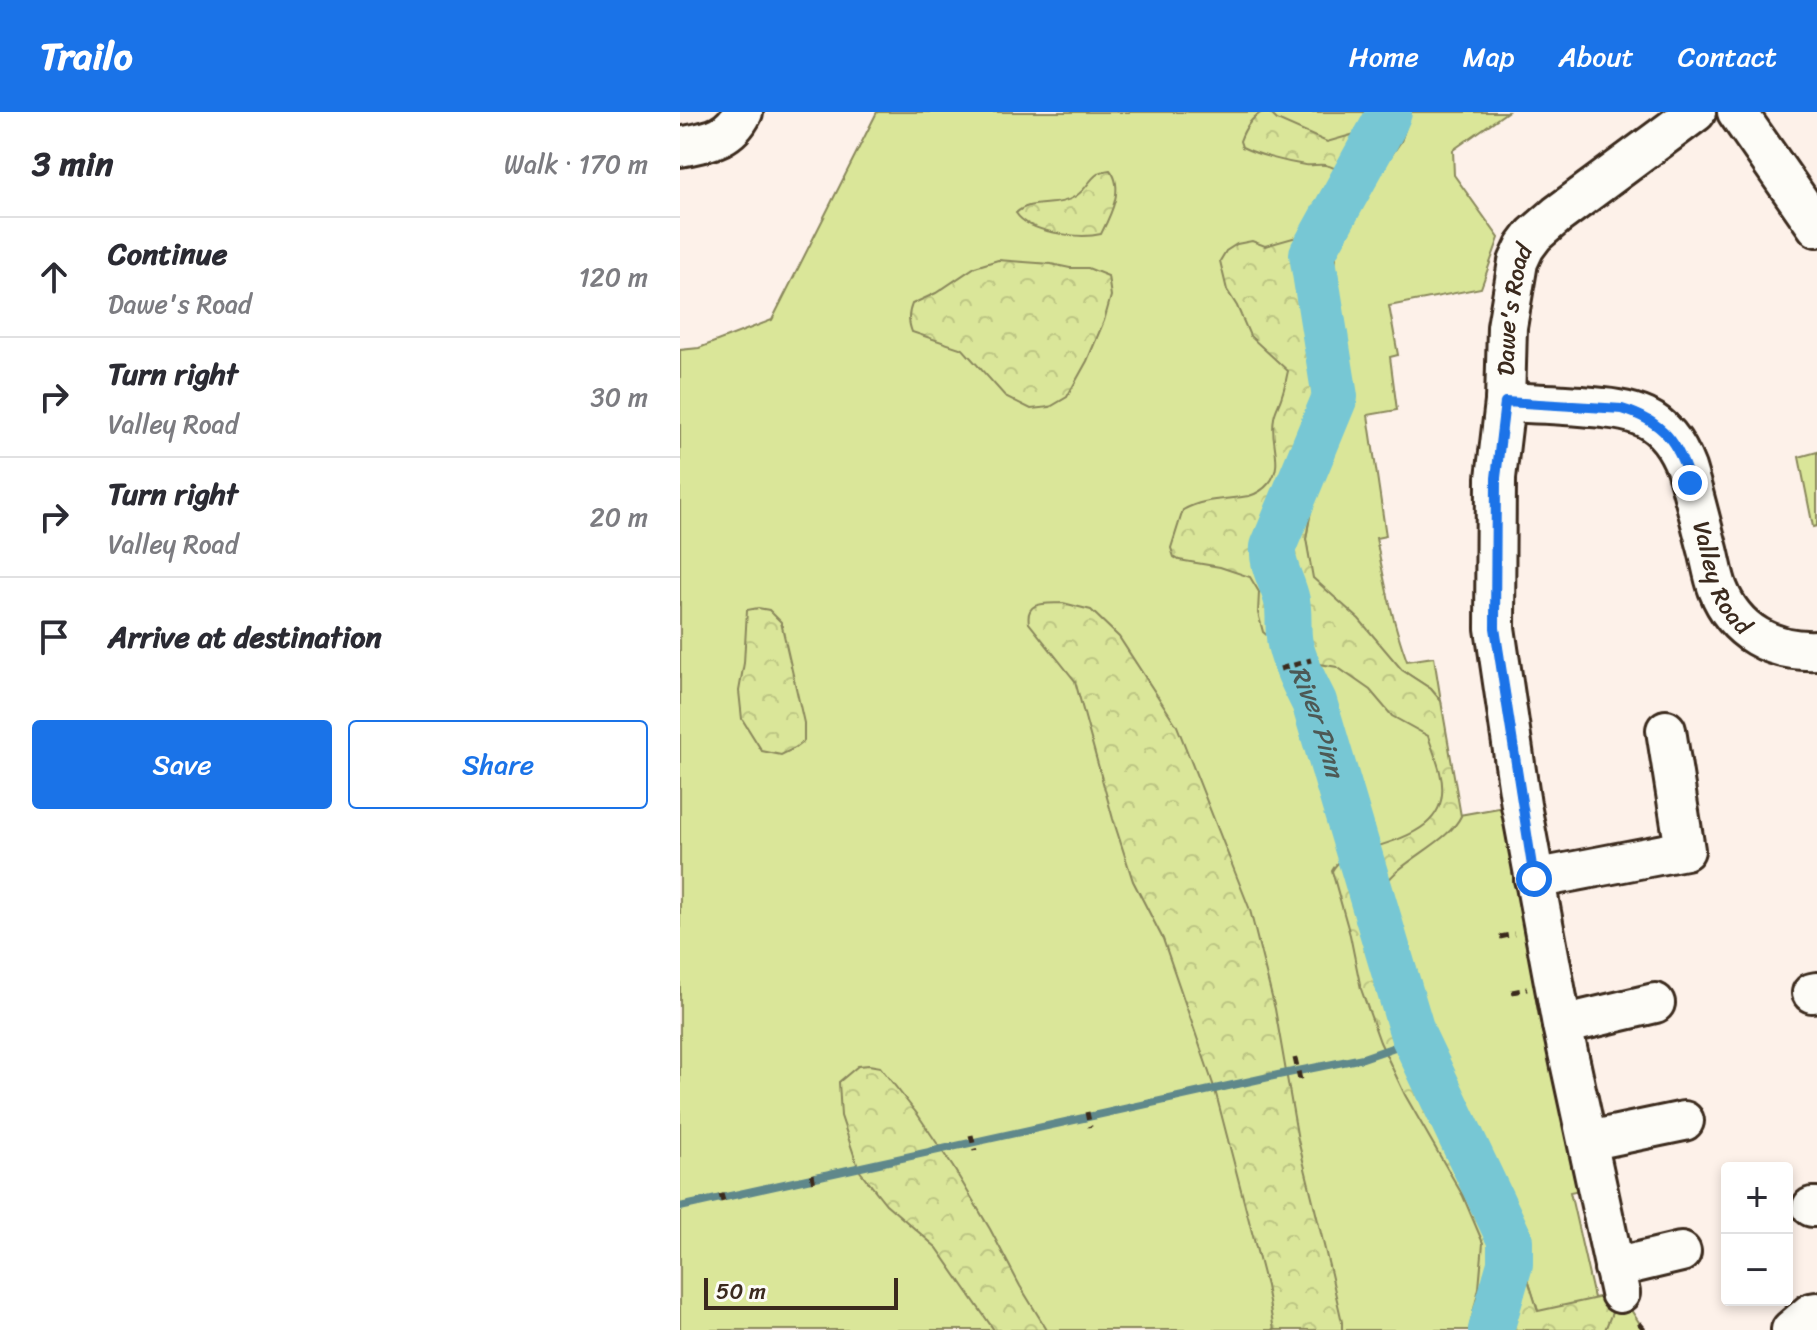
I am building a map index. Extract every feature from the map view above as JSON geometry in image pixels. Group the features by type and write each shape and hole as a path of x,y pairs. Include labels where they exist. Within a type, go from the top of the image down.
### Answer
{"street":[{"name":"Dawe's Road","path":"1624,1295 1562,1025 1534,879 1514,795 1493,665 1496,478 1505,402 1507,327 1518,262 1525,247 1557,215 1696,112"},
{"path":"1737,112 1817,227"},
{"path":"680,147 718,139 741,117"},
{"name":"Valley Road","path":"1505,402 1622,409 1644,417 1663,429 1681,453 1718,589 1729,608 1749,632 1766,642 1793,649 1817,650"},
{"path":"1534,879 1685,850 1666,730"},
{"path":"1562,1025 1655,1003"},
{"path":"1588,1141 1684,1121"},
{"path":"1624,1295 1681,1252"},
{"path":"1791,1330 1811,1313 1817,1312"}],"path":[{"path":"1280,669 1311,660"},
{"path":"1295,1060 1300,1080"},
{"path":"1087,1112 1090,1127"},
{"path":"971,1135 975,1151"},
{"path":"812,1174 814,1185"},
{"path":"721,1194 724,1205"},
{"path":"1624,1295 1645,1330"}],"green space":[{"path":"877,112 1393,112 1318,254 1339,290 1335,266 1337,244 1346,222 1401,141 1411,112 1507,112 1453,150 1454,175 1499,238 1481,288 1389,306 1398,355 1390,357 1397,410 1368,415 1386,536 1376,538 1385,585 1407,661 1434,657 1441,701 1431,689 1402,670 1312,578 1306,539 1320,460 1285,564 1388,667 1442,757 1448,817 1510,806 1580,1190 1570,1192 1594,1298 1620,1293 1644,1330 1527,1330 1538,1311 1503,1202 1419,1032 1402,981 1400,926 1388,901 1385,885 1369,888 1413,1035 1510,1240 1491,1330 680,1330 680,350 699,348 772,320"},
{"path":"1262,112 1270,113 1277,120 1327,142 1390,120 1393,112 1411,112 1401,141 1347,222 1337,244 1335,266 1339,290 1335,354 1340,399 1337,418 1316,477 1306,539 1313,578 1359,619 1402,670 1431,689 1441,701 1461,816 1446,834 1402,867 1385,885 1388,901 1400,926 1402,981 1419,1032 1503,1201 1538,1311 1620,1293 1605,1330 1469,1330 1479,1288 1483,1243 1463,1196 1405,1095 1380,1042 1361,989 1332,871 1345,858 1409,835 1432,818 1440,806 1442,791 1440,772 1428,736 1392,716 1370,690 1337,667 1320,664 1309,654 1298,654 1279,646 1263,632 1258,613 1259,592 1250,577 1220,567 1179,560 1174,557 1171,548 1183,510 1207,501 1254,494 1269,483 1276,468 1274,418 1288,371 1250,336 1227,290 1220,261 1226,251 1237,244 1252,241 1265,246 1318,231 1348,176 1328,166 1289,162 1242,147 1240,141 1246,129"},
{"path":"1110,170 1116,193 1112,211 1101,234 1080,236 1055,233 1022,220 1016,213 1029,206 1069,200 1081,192 1094,176"},
{"path":"998,260 1088,268 1108,276 1111,296 1087,361 1067,397 1050,407 1031,409 1005,396 963,349 912,332 909,318 912,304 936,293 975,267"},
{"path":"1817,452 1817,526 1813,527 1799,457"},
{"path":"1063,603 1091,610 1119,637 1177,726 1250,910 1275,1009 1298,1140 1342,1330 1274,1330 1266,1286 1215,1090 1163,939 1133,881 1075,681 1029,623 1030,610 1034,607"},
{"path":"747,610 769,610 781,622 804,723 804,741 781,755 762,751 742,719 739,691"},
{"path":"858,1066 880,1067 953,1167 1047,1330 994,1330 937,1248 886,1204 859,1170 841,1116 839,1082"}],"waterway":[{"name":"River Pinn","path":"1389,112 1312,254 1335,397 1273,547 1273,554 1287,601 1292,652 1314,702 1413,1035 1510,1240 1510,1264 1491,1330"},
{"path":"680,1207 1363,1058 1415,1040"}],"route":[{"path":"1534,879 1495,628 1496,478 1505,402 1633,412 1668,434 1681,453 1690,483"}]}
